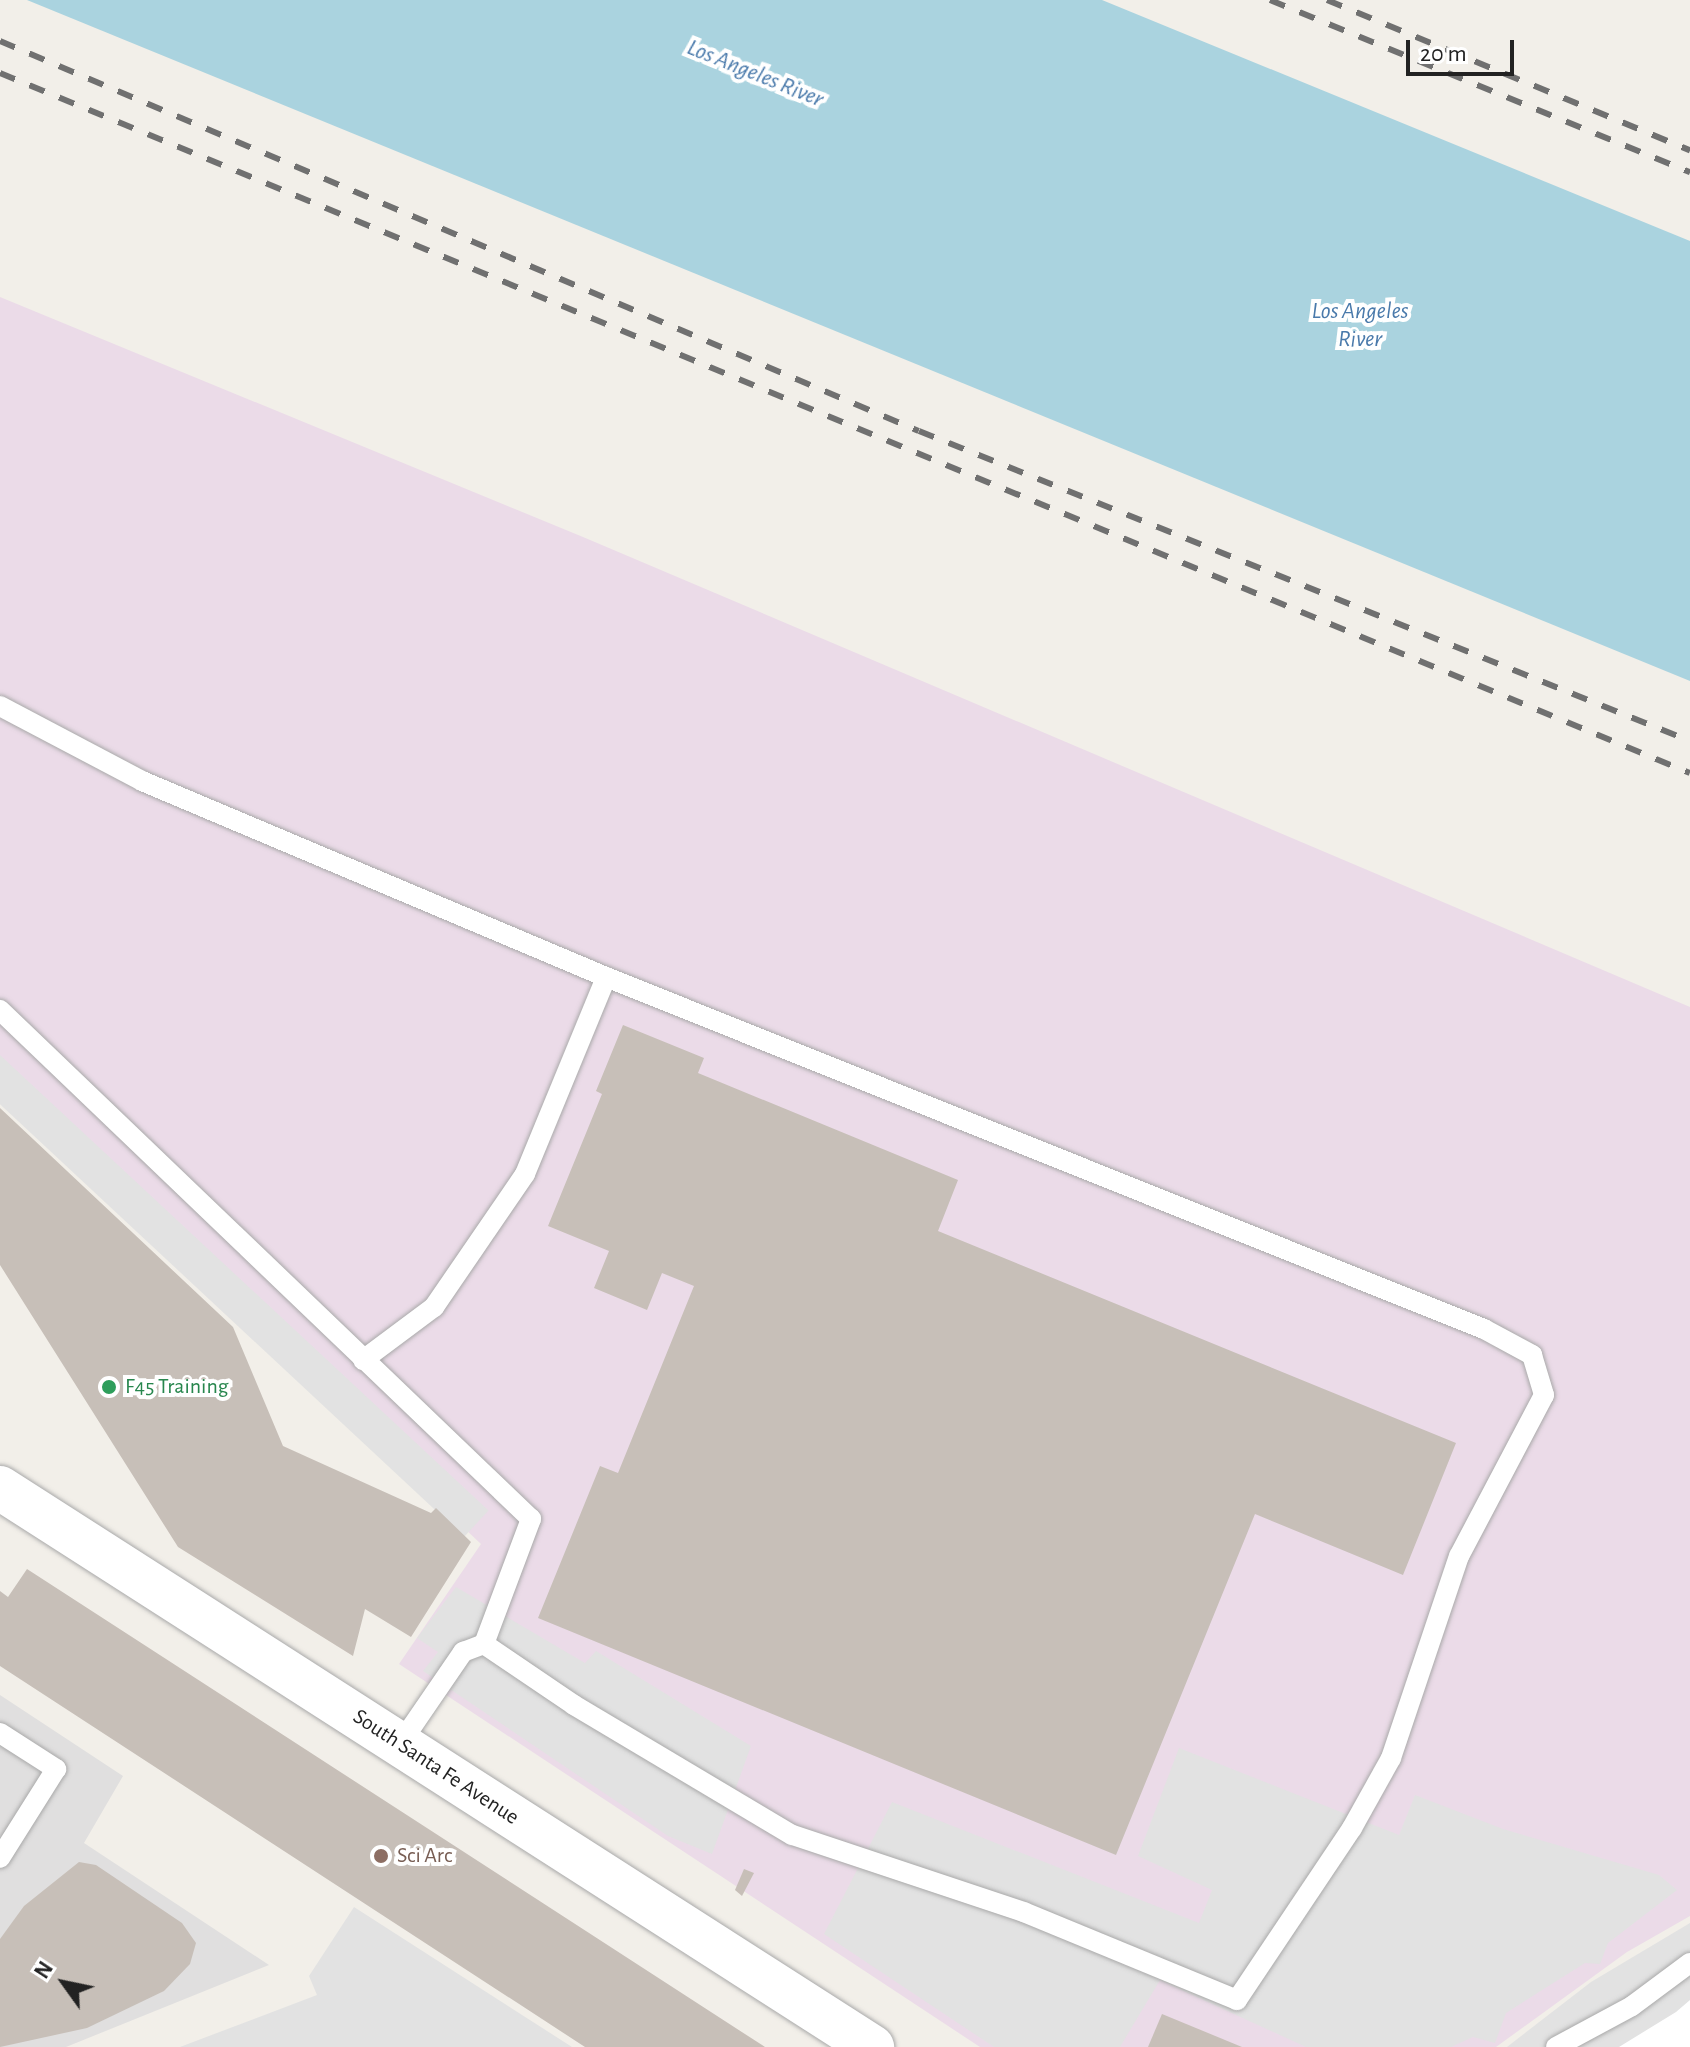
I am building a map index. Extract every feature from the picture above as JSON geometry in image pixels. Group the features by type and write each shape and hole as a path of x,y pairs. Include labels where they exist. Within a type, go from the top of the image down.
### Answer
{"street":[{"name":"South Santa Fe Avenue","path":"0,1488 872,2047"}],"lane":[{"path":"0,706 142,781 606,977 1484,1329 1532,1355 1544,1395 1459,1556 1391,1758 1352,1828 1237,2000 1024,1912 792,1835 574,1705 484,1644"},
{"path":"363,1360 434,1307 525,1174 606,977"},
{"path":"0,1010 531,1519 484,1644 463,1652 400,1744"},
{"path":"0,1733 56,1769 0,1858"},
{"path":"1556,2047 1632,2006 1690,1963"}],"shaded area":[{"path":"0,297 583,537 1690,1007 1690,1916 1627,1952 1496,2047 980,2047 399,1664 481,1544 0,1091"},
{"path":"0,1055 489,1511 464,1537 0,1104"},
{"path":"456,1587 585,1663 596,1651 751,1746 712,1854 668,1836 423,1671 438,1652 417,1638"},
{"path":"0,1695 123,1776 84,1843 269,1965 66,2047 0,2047"},
{"path":"1179,1748 1399,1835 1415,1795 1503,1829 1659,1875 1677,1890 1608,1943 1600,1964 1585,1963 1506,2013 1495,2043 1473,2037 1451,2047 1306,2047 1160,1980 1120,2047 994,2047 824,1934 892,1802 1199,1923 1212,1890 1138,1856"},
{"path":"354,1907 572,2047 180,2047 317,1995 309,1976"},
{"path":"1690,1923 1690,2047 1507,2047 1591,1982"}],"water":[{"name":"Los Angeles River","path":"27,0 1102,0 1690,241 1690,681"}],"pier":[{"path":"1690,2000 1690,2047 1619,2047 1676,2012"}],"building":[{"path":"623,1025 704,1058 698,1073 958,1180 938,1231 1456,1443 1403,1575 1255,1514 1116,1855 538,1618 600,1466 618,1473 694,1286 662,1273 647,1310 594,1288 609,1251 548,1226 602,1094 596,1091"},
{"path":"0,1108 233,1327 283,1446 431,1513 436,1508 471,1542 411,1637 365,1609 353,1656 178,1547 0,1265"},
{"name":"Sci Arc","path":"27,1569 765,2047 585,2047 0,1666 0,1591 8,1597"},
{"path":"79,1862 96,1865 182,1923 196,1943 190,1964 164,1991 87,2028 0,2047 0,1939 24,1906"},
{"path":"744,1869 754,1873 742,1896 735,1890"},
{"path":"1162,2014 1242,2047 1148,2047"}],"railway":[{"path":"1270,0 1690,172"},
{"path":"1327,0 1690,150"},
{"path":"0,41 919,431 1690,741"},
{"path":"0,73 1690,773"}],"place":[{"name":"F45 Training","path":"109,1387"},
{"name":"Sci Arc","path":"381,1856"}]}
